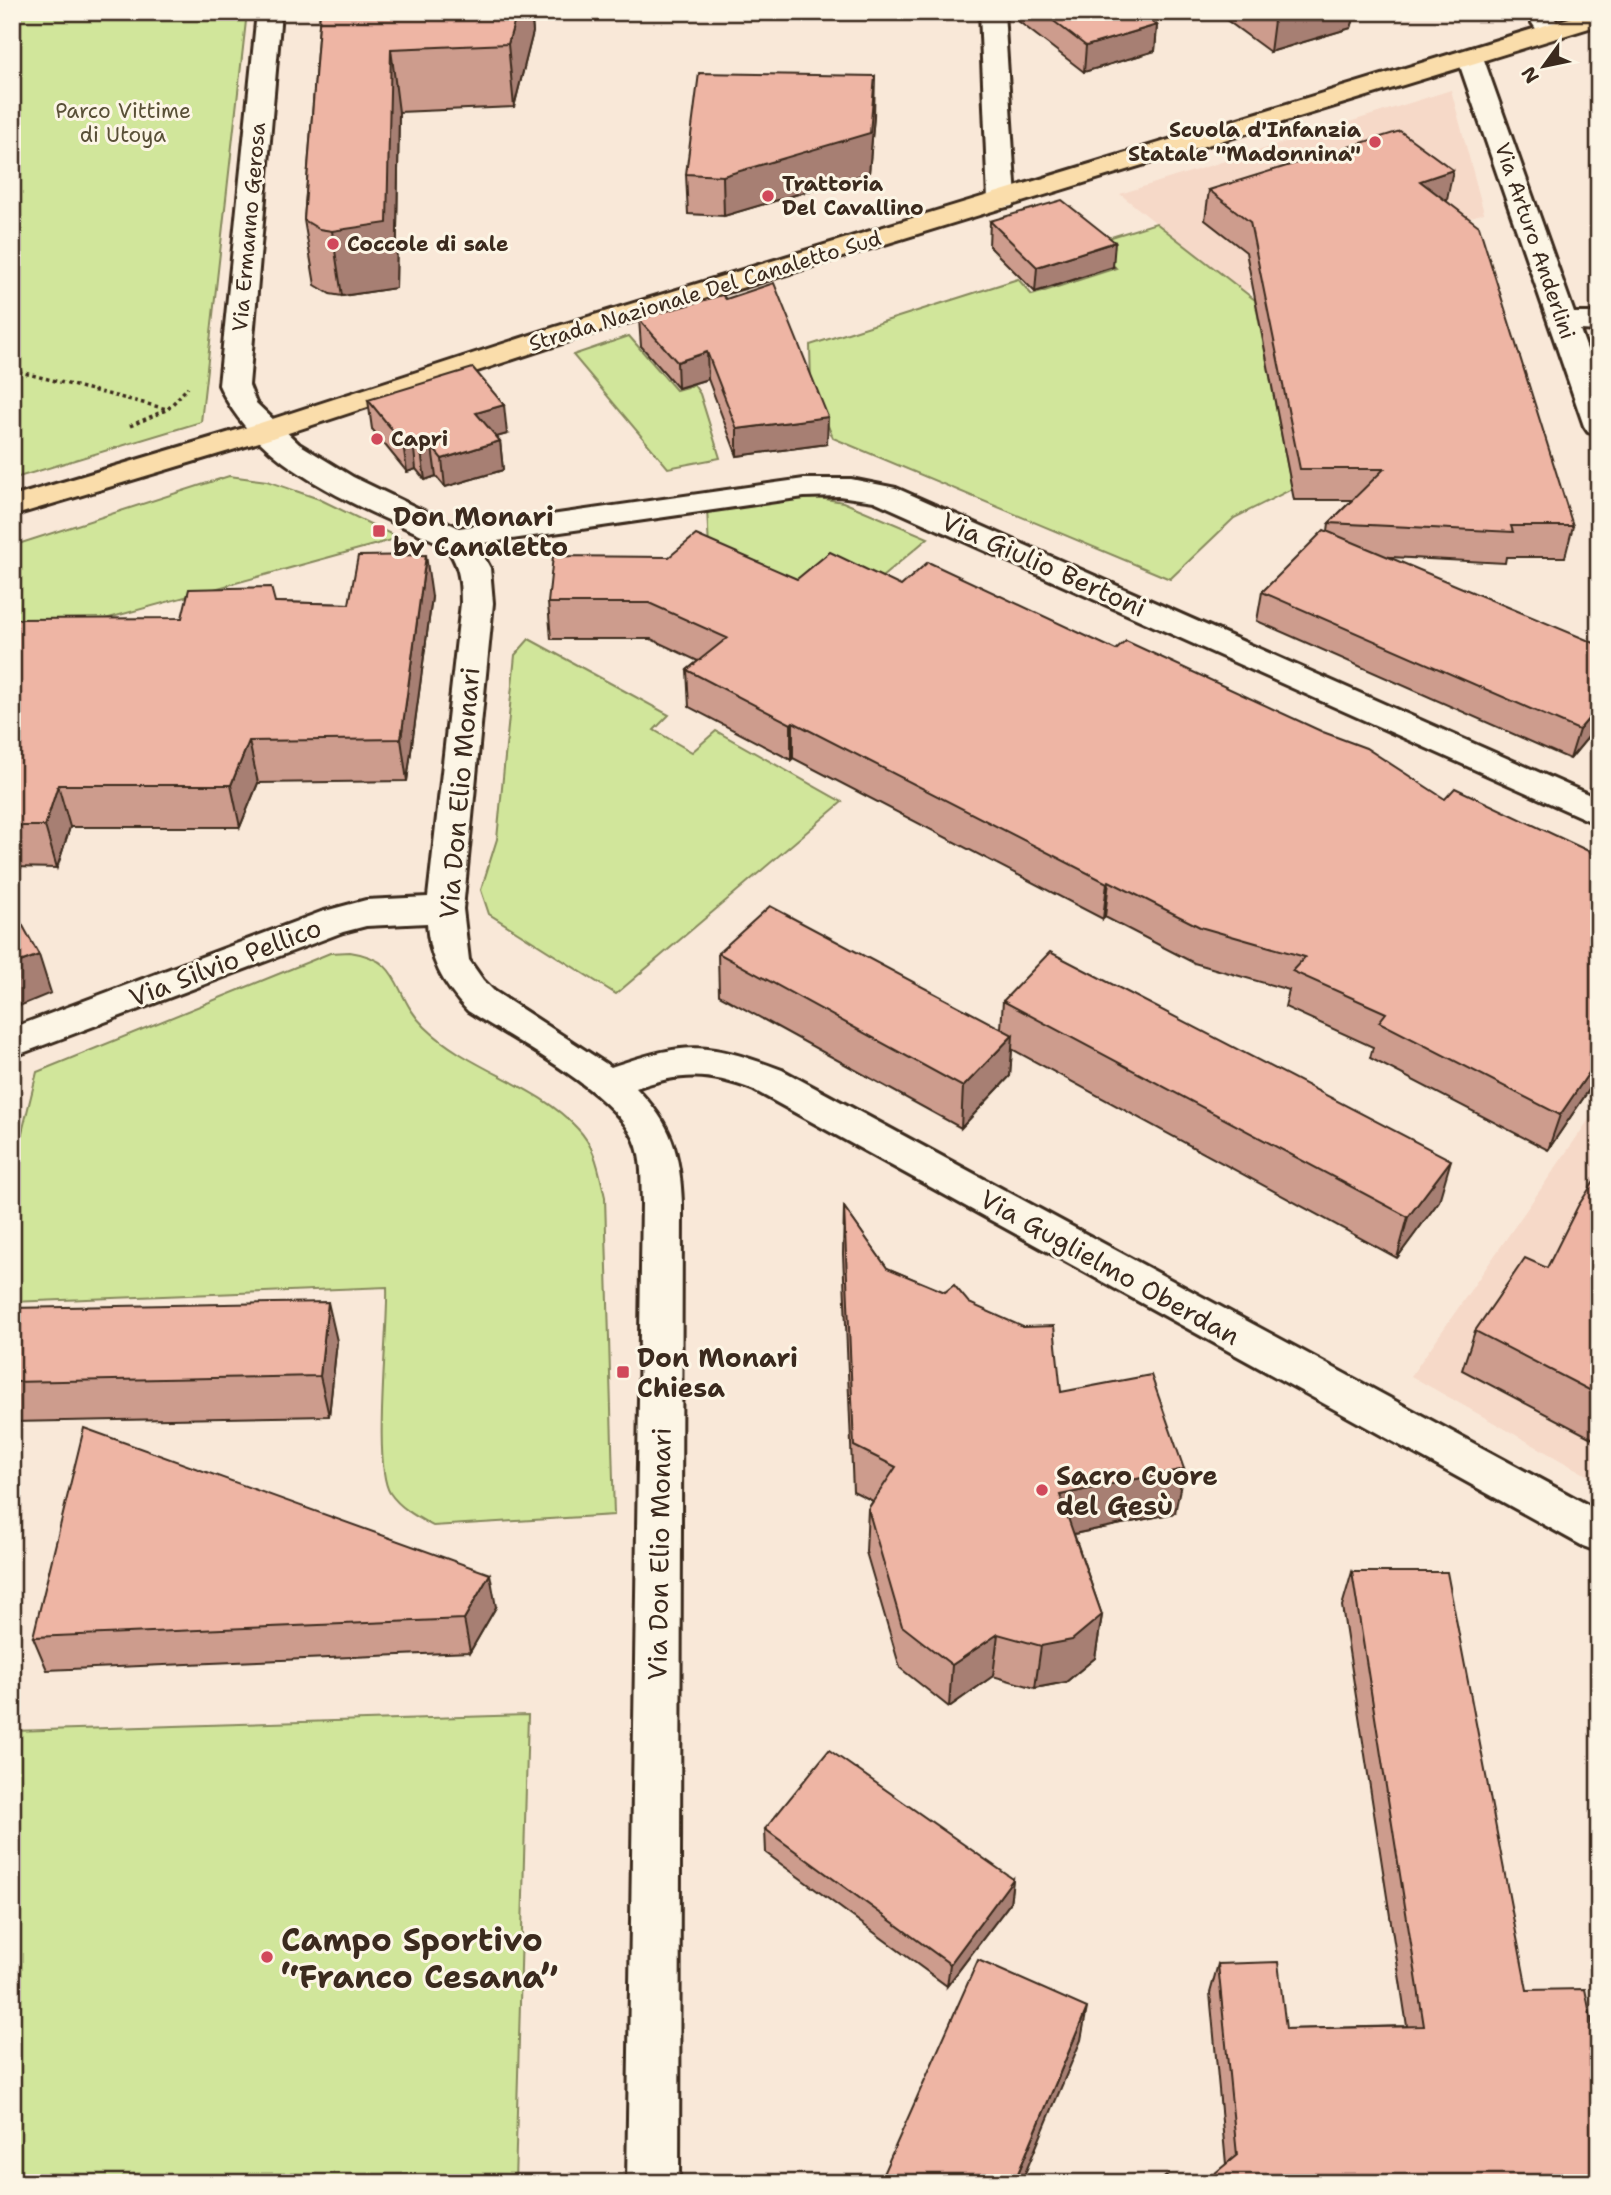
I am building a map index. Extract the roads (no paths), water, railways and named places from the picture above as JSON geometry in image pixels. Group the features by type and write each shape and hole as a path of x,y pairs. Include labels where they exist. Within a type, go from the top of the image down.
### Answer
{"main road":[{"name":"Strada Nazionale Del Canaletto Sud","path":"12,507 265,431 565,333 1470,57 1544,22 1599,17"}],"street":[{"name":"Via Ermanno Gerosa","path":"265,431 244,407 234,385 269,12"},
{"path":"992,12 1002,200"},
{"name":"Via Arturo Anderlini","path":"1470,57 1599,426"},
{"path":"1563,321 1599,322"},
{"name":"Via Don Elio Monari","path":"265,431 320,471 455,538 470,553 478,593 444,909 446,948 452,968 463,984 481,1000 607,1083 629,1103 645,1123 653,1139 660,1168 662,1203 653,2183"},
{"name":"Via Giulio Bertoni","path":"455,538 804,488 832,486 873,490 1599,813"},
{"name":"Via Silvio Pellico","path":"12,1043 334,921 366,913 444,909"},
{"name":"Via Guglielmo Oberdan","path":"607,1083 667,1064 700,1061 728,1066 768,1080 1599,1533"}],"place":[{"name":"Scuola d'Infanzia Statale \"Madonnina\"","path":"1375,142"},
{"name":"Trattoria Del Cavallino","path":"768,196"},
{"name":"Coccole di sale","path":"333,244"},
{"name":"Capri","path":"377,439"},
{"name":"Don Monari bv Canaletto","path":"379,531"},
{"name":"Don Monari Chiesa","path":"623,1372"},
{"name":"Sacro Cuore del Gesù","path":"1042,1490"},
{"name":"Campo Sportivo “Franco Cesana”","path":"267,1957"}],"park label":[{"name":"Parco Vittime di Utoya","path":"123,123"}]}
